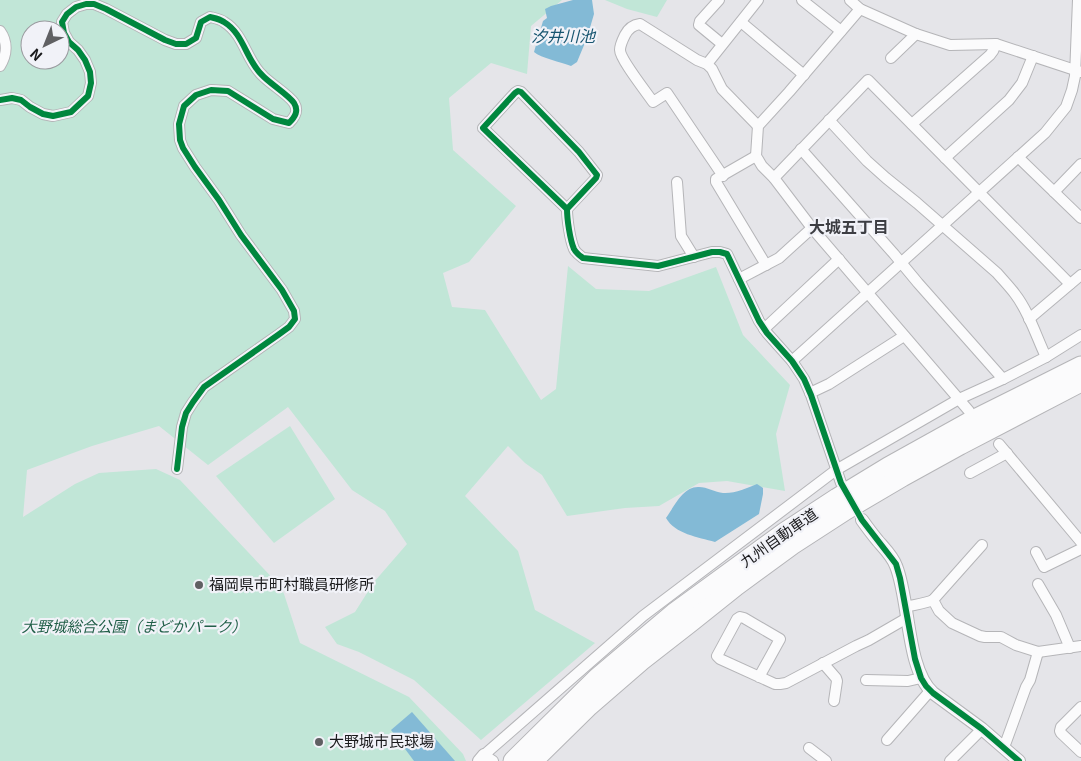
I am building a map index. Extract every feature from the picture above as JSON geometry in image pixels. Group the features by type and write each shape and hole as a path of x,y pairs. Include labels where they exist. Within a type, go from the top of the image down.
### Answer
{"highway":[{"name":"九州自動車道","path":"513,761 597,678 636,645 682,608 785,532 888,467 969,422 1081,366"},
{"name":"九州自動車道","path":"533,761 589,706 641,661 736,586 792,546 846,510 902,477 1081,382"},
{"path":"792,546 938,462 1081,395"}],"street":[{"path":"719,0 700,21 699,25 722,44"},
{"path":"707,64 758,0"},
{"path":"802,0 841,31"},
{"path":"850,0 860,9 916,34 950,45 996,44 1078,71"},
{"path":"792,361 1045,133 1056,120 1066,106 1078,71 1078,0"},
{"path":"0,100 12,98 21,100 42,114 53,116 71,112 88,96 91,83 86,60 68,42 62,22 67,14 76,7 94,4 176,44 186,44 196,38 201,22 210,17 224,22 241,41 260,74 294,102 297,110 296,116 289,123 273,119 228,91 211,90 196,96 184,106 179,124 180,140 183,148 241,235 282,290 294,311 295,319 289,327 204,387 186,413 182,428 177,468"},
{"path":"860,9 758,126 756,156 812,228 970,411"},
{"path":"741,22 804,75"},
{"path":"723,176 667,93 654,102 625,61 620,48 626,32 631,27 640,24 697,60 707,64 716,75 722,89 758,126"},
{"path":"0,31 6,47 5,58 0,66"},
{"path":"891,58 916,34"},
{"path":"912,124 990,55 994,51 996,44"},
{"path":"945,158 1009,100 1026,76 1033,56"},
{"path":"774,178 868,80 1070,284"},
{"path":"567,209 483,128 518,91 579,152 597,174 596,178 567,209 574,249 582,258 658,266 712,252 727,254 766,333 792,361 804,379 841,484"},
{"path":"829,120 886,178 1002,279 1015,294 1029,319 1046,357"},
{"path":"801,149 902,262 1002,379"},
{"path":"756,156 716,180 716,182 766,265"},
{"path":"1018,157 1081,218"},
{"path":"1054,192 1081,164"},
{"path":"677,182 681,236 694,257"},
{"path":"739,278 779,258 812,228"},
{"path":"764,328 839,259"},
{"path":"1029,319 1081,275"},
{"path":"485,759 643,616 836,470 959,399 1046,357 1081,335"},
{"path":"810,393 829,384 904,336"},
{"path":"999,444 1081,542"},
{"path":"970,474 1006,453"},
{"path":"862,520 896,564 915,659 921,678 930,691 982,729 1019,761"},
{"path":"759,677 780,639 740,617 736,619 717,656 720,659 759,677 775,684 786,683 869,640 906,612 933,600 982,545"},
{"path":"1036,552 1044,567 1081,549"},
{"path":"1038,584 1056,614 1070,648"},
{"path":"933,600 939,611 952,623 980,636 1001,637 1016,645 1038,652 1081,646"},
{"path":"1003,747 1030,680 1038,652"},
{"path":"823,663 837,681 834,701"},
{"path":"866,680 908,681 921,678"},
{"path":"887,740 930,691"},
{"path":"1081,707 1060,731 1081,752"},
{"path":"950,761 982,729"},
{"path":"809,748 826,761"}],"green space":[{"name":"大野城総合公園（まどかパーク）","path":"0,0 562,0 531,26 527,74 491,63 449,98 453,150 516,206 469,262 443,273 452,307 485,310 541,400 556,389 568,266 596,289 649,291 716,267 743,335 790,385 776,434 785,491 727,481 699,483 659,506 625,508 567,516 542,475 525,463 508,446 465,496 518,551 535,610 595,643 481,740 414,680 359,652 337,644 325,627 355,612 374,582 407,544 385,511 352,490 288,407 208,465 159,426 92,446 27,470 23,517 75,484 99,473 156,469 180,480 280,586 300,643 409,697 463,754 466,761 0,761"},
{"path":"605,0 667,0 657,17 627,9"},
{"path":"290,426 335,499 274,543 216,476"}],"water":[{"name":"汐井川池","path":"573,0 592,0 594,14 577,62 571,66 534,52 543,21 547,18 545,9"},
{"path":"757,484 763,488 759,514 715,542 681,531 675,528 666,518 684,493 693,488 702,487 732,493"},
{"path":"412,712 455,761 414,761 391,730"}],"cycle path":[{"path":"0,100 12,98 21,100 43,114 53,116 71,112 88,96 91,83 90,72 85,60 69,42 64,33 62,22 67,14 76,7 94,4 176,44 186,44 196,38 201,22 210,17 222,21 236,33 257,69 265,78 288,96 295,106 296,114 289,123 273,119 228,91 211,90 196,95 184,106 179,124 180,140 183,148 241,235 282,290 294,311 295,319 289,327 204,387 186,413 182,427 177,469"},
{"path":"567,209 597,175 579,152 518,91 483,128 567,209 573,245 580,256 583,258 658,266 712,252 727,254 759,321 792,361 804,379 841,483 862,520 896,564 915,659 921,678 933,693 982,729 1019,761"}],"place":[{"name":"福岡県市町村職員研修所","path":"199,585"},
{"name":"大野城市民球場","path":"319,742"}],"district":[{"name":"大城五丁目","path":"849,227"}]}
